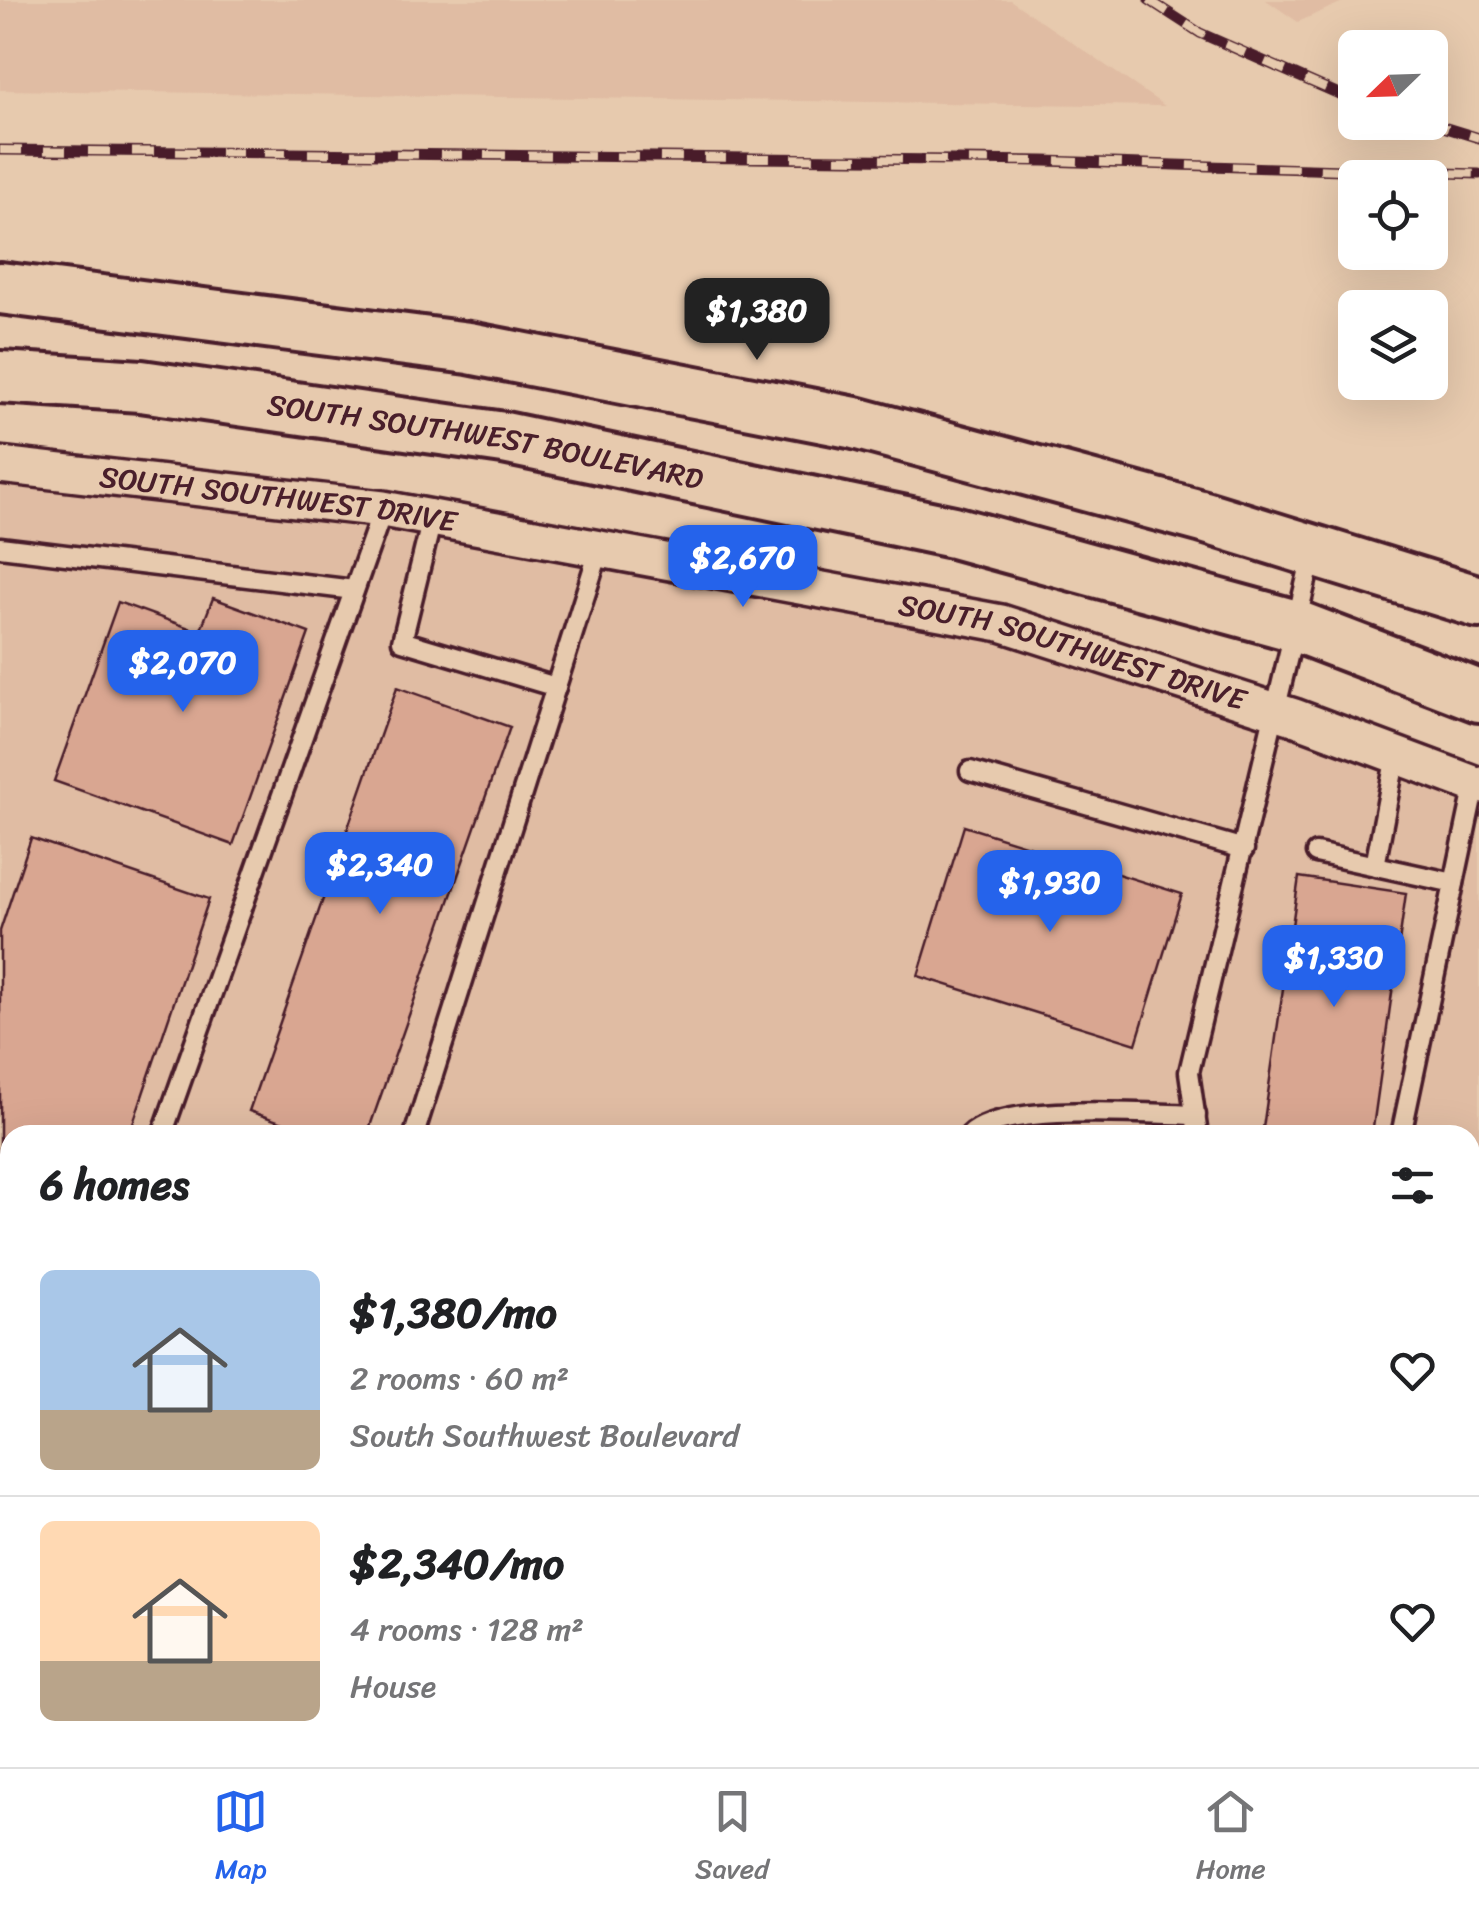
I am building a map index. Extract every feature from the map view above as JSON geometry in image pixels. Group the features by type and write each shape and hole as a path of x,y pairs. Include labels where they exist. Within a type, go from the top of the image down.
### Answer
{"main road":[{"path":"0,288 470,348 855,423 1314,550 1479,602"},
{"name":"SOUTH SOUTHWEST BOULEVARD","path":"0,376 141,386 504,438 953,532 1296,626 1479,696"}],"street":[{"name":"SOUTH SOUTHWEST DRIVE","path":"0,465 383,510 1001,623 1275,711 1477,785"}],"lane":[{"path":"166,1125 383,510"},
{"path":"432,519 402,641 556,687"},
{"path":"0,547 354,590"},
{"path":"1197,1125 1188,1072 1314,550"},
{"path":"417,1125 599,552"},
{"path":"1375,866 1396,755"},
{"path":"970,772 1244,849"},
{"path":"1403,1125 1477,785"},
{"path":"1316,854 1454,883"},
{"path":"996,1125 1016,1117 1068,1112 1196,1115"}],"shaded area":[{"path":"0,0 1010,0 1165,106 0,90"},
{"path":"1266,0 1347,0 1298,22"},
{"path":"0,465 1001,623 1479,794 1479,1125 0,1125"}],"building":[{"path":"213,598 309,633 233,845 54,781 118,602 200,632"},
{"path":"397,687 510,727 371,1125 289,1125 249,1111"},
{"path":"964,826 1182,894 1136,1044 918,976"},
{"path":"31,838 209,899 132,1125 0,1125 0,931"},
{"path":"1299,877 1406,893 1373,1125 1263,1125"}],"railway":[{"path":"1149,0 1200,33 1338,94"},
{"path":"1448,128 1479,138"},
{"path":"0,150 1044,161 1479,174"}]}
